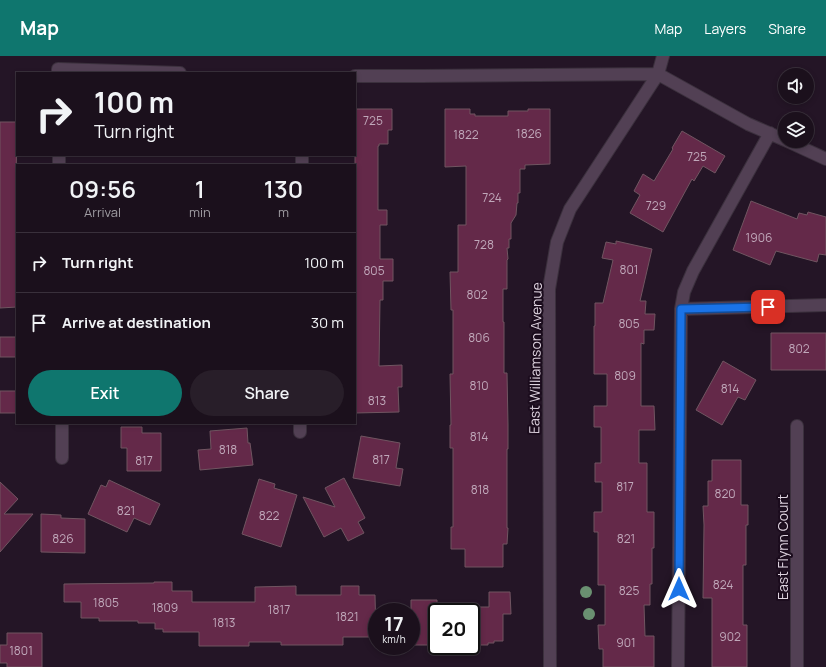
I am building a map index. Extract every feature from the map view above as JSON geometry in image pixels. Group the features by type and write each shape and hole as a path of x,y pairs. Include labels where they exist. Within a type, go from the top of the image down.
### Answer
{"street":[{"name":"East Williamson Avenue","path":"550,667 549,289 558,242 570,209 658,74 663,56"},
{"path":"58,71 119,72"},
{"path":"356,76 658,74 748,124 778,137"},
{"path":"678,667 681,309 684,292 693,271 770,133"},
{"path":"802,148 826,159"},
{"path":"681,309 826,305"},
{"path":"62,424 62,458"},
{"name":"East Flynn Court","path":"797,426 797,667"}],"building":[{"path":"356,109 392,109 392,130 388,130 388,144 379,144 378,146 378,210 387,210 387,225 380,225 380,259 393,259 393,281 383,281 383,300 380,300 379,366 402,365 402,387 398,387 399,412 356,413"},
{"path":"445,109 470,109 470,114 475,114 475,116 508,116 508,111 550,109 550,164 525,165 525,169 520,169 520,193 518,193 516,215 511,223 511,239 509,239 509,248 507,248 507,289 503,289 503,322 504,373 507,373 508,528 507,544 503,544 503,567 465,567 465,549 451,549 451,527 453,527 453,448 450,448 450,374 453,374 453,310 451,310 450,272 458,272 458,225 466,225 466,166 445,167"},
{"path":"0,122 16,122 16,307 0,308"},
{"path":"682,131 725,156 715,173 703,166 694,181 692,179 663,232 630,213 640,195 634,191 643,174 654,181"},
{"path":"751,201 797,219 799,213 807,215 808,212 826,217 826,255 819,254 817,262 776,251 770,265 733,250"},
{"path":"616,241 652,249 640,301 646,301 645,314 655,314 654,330 644,330 644,344 641,343 641,406 654,406 655,430 639,430 639,463 647,463 647,512 654,512 654,548 652,548 652,584 650,584 650,605 644,605 645,636 654,636 654,667 603,667 603,649 599,649 598,625 605,625 605,585 598,585 598,532 594,532 594,512 602,512 602,482 595,482 595,463 601,463 601,427 594,427 594,406 607,406 607,374 594,374 594,326 595,303 603,303 613,260 602,258 606,242 616,244"},
{"path":"771,333 826,333 826,370 771,370"},
{"path":"0,337 16,337 16,357 0,357"},
{"path":"723,361 756,380 745,400 738,397 722,425 696,410"},
{"path":"0,391 16,391 16,413 0,413"},
{"path":"121,427 142,427 142,433 161,433 161,471 127,471 127,448 121,448"},
{"path":"247,428 248,443 250,443 253,465 200,470 198,450 211,449 210,431"},
{"path":"361,436 400,443 396,468 403,469 400,486 353,478"},
{"path":"712,460 741,460 741,505 748,505 748,525 746,525 746,565 743,565 743,625 747,625 747,667 712,667 712,598 703,598 703,506 708,506 708,481 712,481"},
{"path":"344,478 365,518 358,522 364,533 348,541 341,528 324,537 303,497 335,507 325,488"},
{"path":"259,479 275,484 274,488 297,495 281,547 242,534"},
{"path":"109,480 160,504 150,525 134,518 127,532 88,514 101,485 106,487"},
{"path":"0,482 18,499 4,514 33,514 0,552"},
{"path":"41,514 61,515 61,518 85,519 85,553 41,552"},
{"path":"172,582 172,591 192,591 192,602 255,602 255,587 296,586 296,595 341,595 341,586 359,586 359,595 375,595 375,603 368,603 368,637 343,637 343,645 281,645 281,642 249,642 249,646 199,646 199,632 163,632 163,629 155,629 155,623 138,623 138,621 99,621 99,618 81,618 81,602 64,602 64,584"},
{"path":"489,592 510,592 511,614 503,614 503,641 494,641 494,643 488,643 488,645 480,645 480,607 489,607"},
{"path":"411,600 437,600 437,603 428,603 428,645 420,645 420,603 411,603"},
{"path":"7,633 42,633 42,667 7,667 7,663 0,663 0,645 7,645"}],"route":[{"path":"679,589 681,309 768,307"}]}
